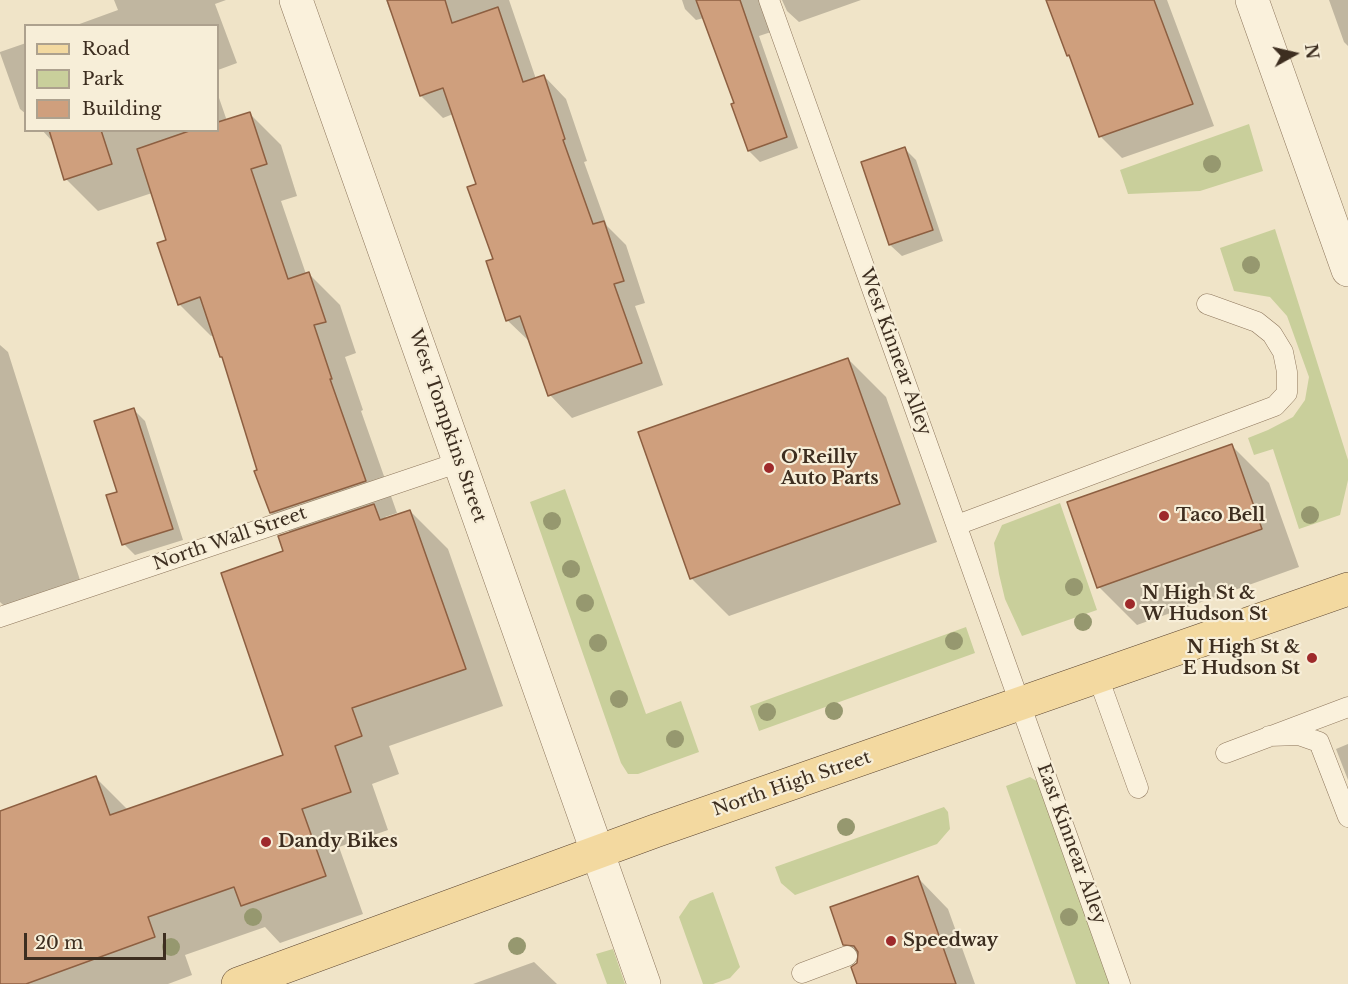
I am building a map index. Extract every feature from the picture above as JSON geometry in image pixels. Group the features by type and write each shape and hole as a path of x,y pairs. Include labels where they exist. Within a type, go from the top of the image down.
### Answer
{"main road":[{"name":"North High Street","path":"238,984 598,852 1348,589"}],"street":[{"name":"West Tompkins Street","path":"296,0 644,984"},
{"path":"1252,0 1348,270"}],"lane":[{"name":"West Kinnear Alley","path":"769,0 1021,704"},
{"path":"957,525 1275,406 1287,393 1287,372 1283,352 1272,334 1257,322 1207,304"},
{"name":"North Wall Street","path":"0,617 460,462"},
{"path":"1098,677 1137,788"},
{"name":"East Kinnear Alley","path":"1021,704 1120,984"},
{"path":"1226,753 1348,707"},
{"path":"1269,736 1299,735 1318,742 1348,817"},
{"path":"802,973 847,956"}],"green space":[{"path":"1249,124 1263,171 1200,191 1128,194 1120,170"},
{"path":"1275,229 1348,460 1348,480 1340,515 1299,529 1273,449 1254,455 1248,438 1293,417 1305,400 1309,377 1287,316 1270,297 1234,291 1220,248"},
{"path":"565,489 646,714 681,701 699,752 638,774 628,774 621,763 530,502"},
{"path":"1060,503 1097,610 1022,636 1005,599 994,543 1002,525"},
{"path":"966,627 975,653 759,731 750,706"},
{"path":"1030,777 1038,782 1111,984 1076,984 1006,786"},
{"path":"944,807 948,812 950,829 937,844 795,895 781,883 775,867"},
{"path":"713,892 740,967 730,978 713,984 703,984 679,917 690,901"},
{"path":"613,949 625,984 607,984 596,954"}],"building":[{"path":"387,0 445,0 452,23 498,7 523,82 544,75 565,139 563,140 593,224 604,221 624,281 614,284 642,363 548,396 520,316 506,321 486,261 493,259 467,187 476,184 443,88 420,96"},
{"path":"696,0 740,0 787,137 748,151 731,104 734,103"},
{"path":"1046,0 1154,0 1193,104 1099,137"},
{"path":"250,112 267,164 251,169 288,279 309,272 326,322 314,325 332,379 330,379 366,481 270,513 254,471 257,470 222,357 220,357 200,297 178,305 157,243 166,240 137,149 186,132 219,132 219,122"},
{"path":"50,132 102,132 112,164 64,180"},
{"path":"905,147 933,230 889,245 861,162"},
{"name":"O'Reilly Auto Parts","path":"848,358 900,504 690,579 638,432"},
{"path":"134,408 173,529 122,545 106,495 117,492 94,421"},
{"name":"Taco Bell","path":"1232,444 1262,529 1097,588 1067,502"},
{"path":"374,504 380,520 410,510 466,669 352,708 362,736 335,746 351,792 302,809 326,876 241,906 234,887 148,917 155,937 26,984 0,984 0,811 96,776 110,815 283,755 221,573 283,551 278,536"},
{"name":"Speedway","path":"918,876 956,984 857,984 851,967 857,963 858,952 854,946 843,945 830,907"}],"place":[{"name":"O'Reilly Auto Parts","path":"769,468"},
{"name":"Taco Bell","path":"1164,516"},
{"name":"N High St & W Hudson St","path":"1130,604"},
{"name":"N High St & E Hudson St","path":"1312,658"},
{"name":"Dandy Bikes","path":"266,842"},
{"name":"Speedway","path":"891,941"}]}
